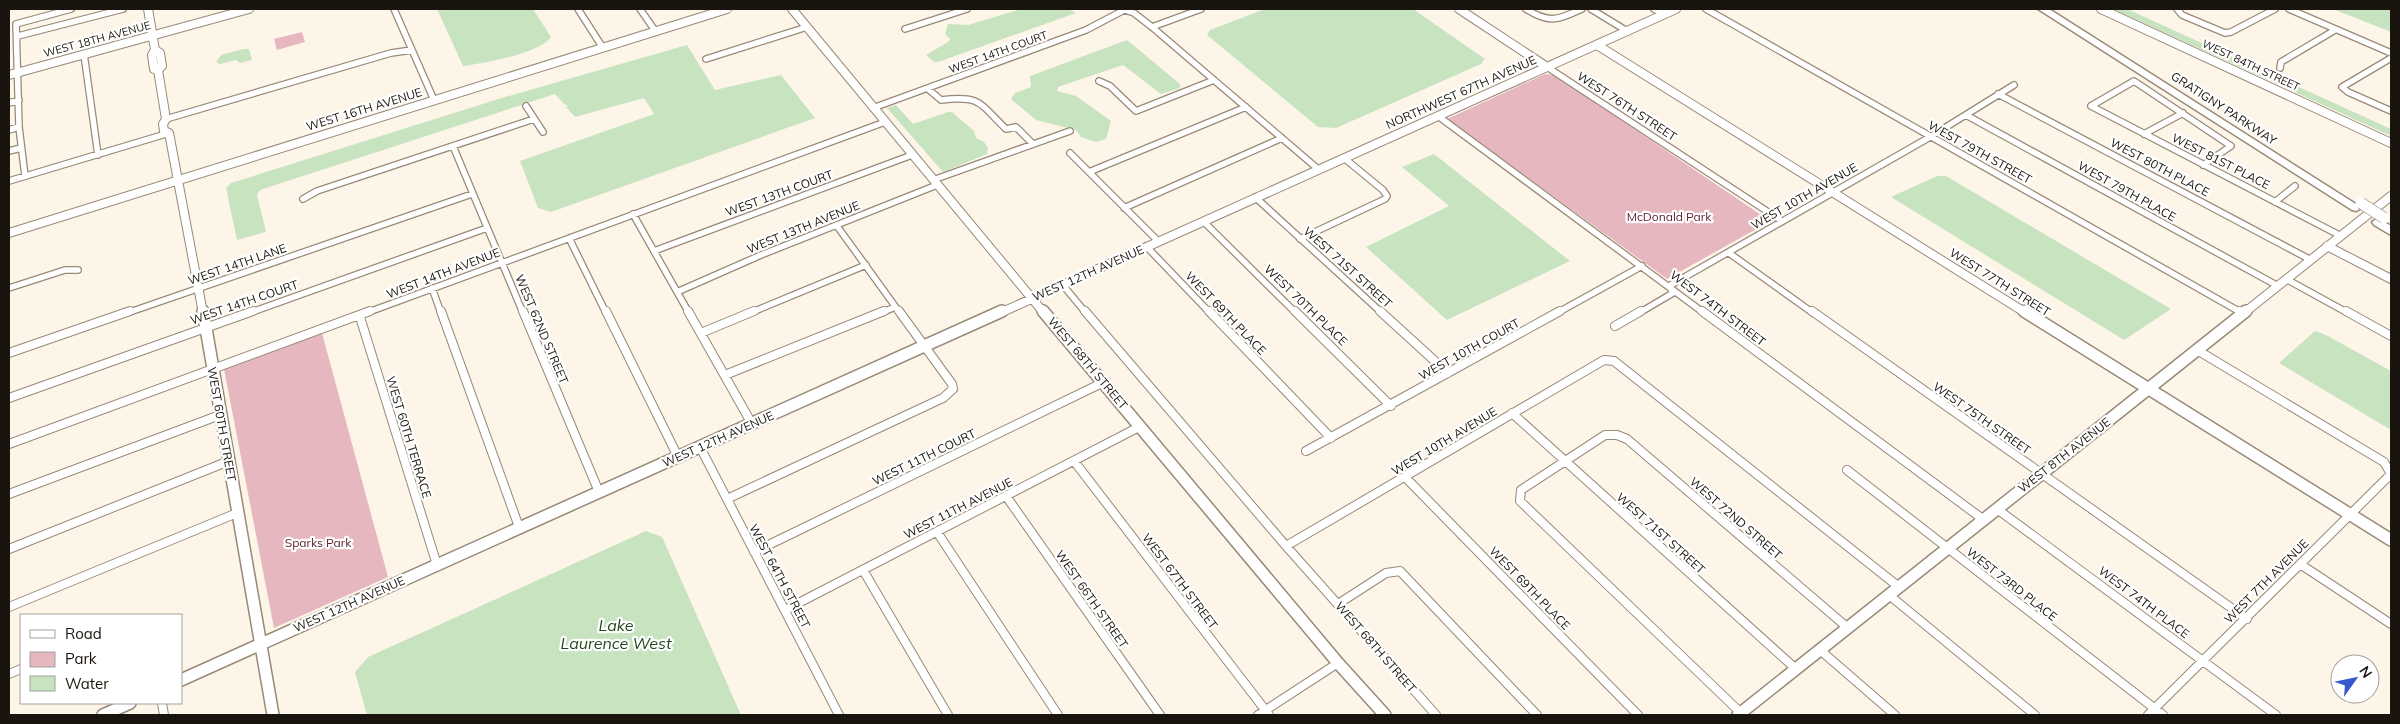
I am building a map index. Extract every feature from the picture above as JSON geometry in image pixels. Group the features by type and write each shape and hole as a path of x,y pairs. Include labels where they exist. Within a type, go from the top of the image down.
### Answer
{"highway":[{"name":"GRATIGNY PARKWAY","path":"2043,9 2384,221 2391,230"},
{"name":"GRATIGNY PARKWAY","path":"2056,9 2359,206"}],"street":[{"path":"25,176 19,127 18,36 16,24 59,10 71,9"},
{"path":"18,36 123,9"},
{"name":"WEST 60TH STREET","path":"148,9 155,50 152,55 154,69 158,70 166,119 164,131 169,133 199,289 259,645 273,715"},
{"name":"WEST 18TH AVENUE","path":"9,75 249,9"},
{"path":"394,9 434,100"},
{"path":"578,9 603,48"},
{"path":"640,9 656,32"},
{"name":"WEST 16TH AVENUE","path":"9,233 727,9"},
{"name":"WEST 68TH STREET","path":"792,9 935,183 1141,426 1338,663 1385,715"},
{"path":"905,29 967,9"},
{"path":"1124,9 1134,13 1152,27 1318,169"},
{"name":"WEST 14TH COURT","path":"873,108 1086,30 1124,9"},
{"path":"1152,27 1201,9"},
{"name":"WEST 76TH STREET","path":"1459,9 1782,221"},
{"path":"1526,9 1543,20 1552,21 1582,9"},
{"path":"1591,9 1627,31"},
{"path":"1654,9 1664,14"},
{"name":"NORTHWEST 67TH AVENUE","path":"1255,197 1676,9"},
{"name":"WEST 79TH STREET","path":"1706,9 2243,313"},
{"name":"WEST 84TH STREET","path":"2101,9 2391,143"},
{"path":"2177,9 2182,15 2225,33 2231,32 2275,9"},
{"path":"2289,9 2391,53"},
{"path":"706,59 808,27"},
{"path":"2280,68 2281,62 2335,30"},
{"name":"WEST 77TH STREET","path":"1596,45 2391,540"},
{"path":"166,119 391,53 412,50"},
{"path":"84,54 98,155"},
{"path":"2391,58 2342,87 2348,92 2391,111"},
{"path":"1099,81 1110,86 1136,111 1214,80"},
{"name":"WEST 81ST PLACE","path":"2183,113 2134,81 2092,106 2341,236"},
{"name":"WEST 10TH AVENUE","path":"1615,326 1673,293 1669,286 1930,136 2014,85"},
{"path":"928,88 940,100 964,96 974,99 1006,129 1015,126 1033,144"},
{"name":"WEST 80TH PLACE","path":"1998,94 2311,260"},
{"path":"9,103 18,100"},
{"path":"526,106 542,132"},
{"path":"1089,172 1246,107"},
{"path":"2144,134 2183,113 2228,142 2231,146 2203,165"},
{"name":"WEST 79TH PLACE","path":"1966,115 2282,282 2391,336"},
{"name":"WEST 74TH STREET","path":"1438,116 1984,520"},
{"path":"303,199 317,191 534,119"},
{"name":"WEST 14TH AVENUE","path":"9,444 360,317 432,288 885,122"},
{"path":"9,130 19,127"},
{"name":"WEST 13TH AVENUE","path":"678,292 761,255 837,226 935,183 1070,130"},
{"path":"9,181 169,133"},
{"path":"1124,208 1282,138"},
{"name":"WEST 62ND STREET","path":"453,146 599,492"},
{"path":"9,152 21,148"},
{"path":"1070,153 1158,241"},
{"name":"WEST 13TH COURT","path":"654,251 912,155"},
{"path":"1300,238 1386,197 1382,190 1344,158"},
{"path":"2275,202 2296,186"},
{"name":"WEST 14TH LANE","path":"9,353 472,194"},
{"name":"WEST 8TH AVENUE","path":"1745,713 1796,669 2391,196"},
{"name":"WEST 71ST STREET","path":"1255,197 1448,373"},
{"name":"WEST 12TH AVENUE","path":"182,680 1255,197"},
{"path":"633,214 752,424"},
{"name":"WEST 70TH PLACE","path":"1203,221 1391,406"},
{"path":"727,499 943,398 953,389 952,384 837,226"},
{"name":"WEST 14TH COURT","path":"9,398 487,228"},
{"path":"569,238 678,457"},
{"name":"WEST 69TH PLACE","path":"1146,246 1332,438"},
{"path":"2327,246 2391,280"},
{"name":"WEST 75TH STREET","path":"1729,253 2247,619"},
{"path":"701,333 866,265"},
{"name":"WEST 10TH COURT","path":"1306,452 1642,266"},
{"path":"9,288 65,270 78,270"},
{"name":"WEST 68TH STREET","path":"1062,284 1286,546 1436,715"},
{"path":"432,288 519,527"},
{"path":"725,375 896,307"},
{"name":"WEST 60TH TERRACE","path":"360,317 437,565"},
{"name":"WEST 7TH AVENUE","path":"2151,712 2247,619 2391,474 2384,462 2198,350"},
{"name":"WEST 10TH AVENUE","path":"1286,546 1604,360 1614,361 1899,587"},
{"name":"WEST 11TH COURT","path":"754,552 1104,382"},
{"name":"WEST 71ST STREET","path":"1512,413 1796,669"},
{"path":"9,494 220,415"},
{"name":"WEST 11TH AVENUE","path":"784,610 1141,426"},
{"name":"WEST 72ND STREET","path":"1565,461 1605,436 1617,435 1627,439 1848,628"},
{"name":"WEST 64TH STREET","path":"700,447 840,715"},
{"name":"WEST 67TH STREET","path":"1074,460 1264,714"},
{"path":"1565,461 1521,490 1520,501 1593,572 1745,713"},
{"path":"9,549 229,462"},
{"name":"WEST 73RD PLACE","path":"1846,470 1948,548 2151,712 2163,715"},
{"name":"WEST 69TH PLACE","path":"1405,477 1638,715"},
{"name":"WEST 66TH STREET","path":"1006,496 1160,715"},
{"name":"WEST 74TH PLACE","path":"1998,509 2276,715"},
{"path":"9,607 237,513"},
{"path":"936,532 1058,715"},
{"path":"2300,564 2391,624"},
{"path":"863,570 948,715"},
{"path":"1338,604 1386,573 1400,571 1414,583 1537,715"},
{"path":"1889,595 2035,715"},
{"path":"1820,650 1895,715"},
{"path":"1264,714 1338,663"},
{"path":"103,715 128,704"}],"green space":[{"path":"302,32 305,42 277,50 274,39"},
{"name":"McDonald Park","path":"1545,74 1555,75 1767,219 1767,223 1667,279 1447,119"},
{"name":"Sparks Park","path":"322,333 388,577 274,628 224,369"}],"water":[{"path":"437,9 533,9 551,37 545,43 524,53 463,66"},
{"path":"1021,9 1069,9 1076,13 938,62 934,62 926,55 948,42 950,39 945,34 948,24 968,25"},
{"path":"1265,9 1413,9 1485,59 1481,64 1336,128 1318,127 1207,35 1210,30"},
{"path":"2113,9 2127,9 2391,129 2391,136"},
{"path":"2333,9 2391,9 2391,32"},
{"path":"1127,40 1180,84 1180,88 1161,94 1123,65 1058,87 1057,91 1076,96 1111,121 1106,139 1096,142 1081,137 1076,130 1036,120 1011,99 1015,93 1031,87 1030,76"},
{"path":"687,45 715,90 781,75 815,118 551,212 538,208 520,161 654,114 644,98 575,117 566,107 568,106 555,94 260,190 257,195 266,232 237,240 226,188 231,183 505,97"},
{"path":"249,49 252,60 240,63 236,60 220,64 216,62 221,55"},
{"path":"896,105 913,124 952,112 974,131 976,138 984,142 988,148 987,154 943,172 887,108"},
{"path":"1434,154 1570,261 1447,320 1366,247 1449,206 1402,167"},
{"path":"1937,176 1946,176 2171,309 2124,340 1891,197"},
{"path":"2315,331 2326,335 2391,371 2391,430 2279,363"},
{"name":"Lake Laurence West","path":"646,531 662,537 741,715 367,715 355,672 368,657"}]}
